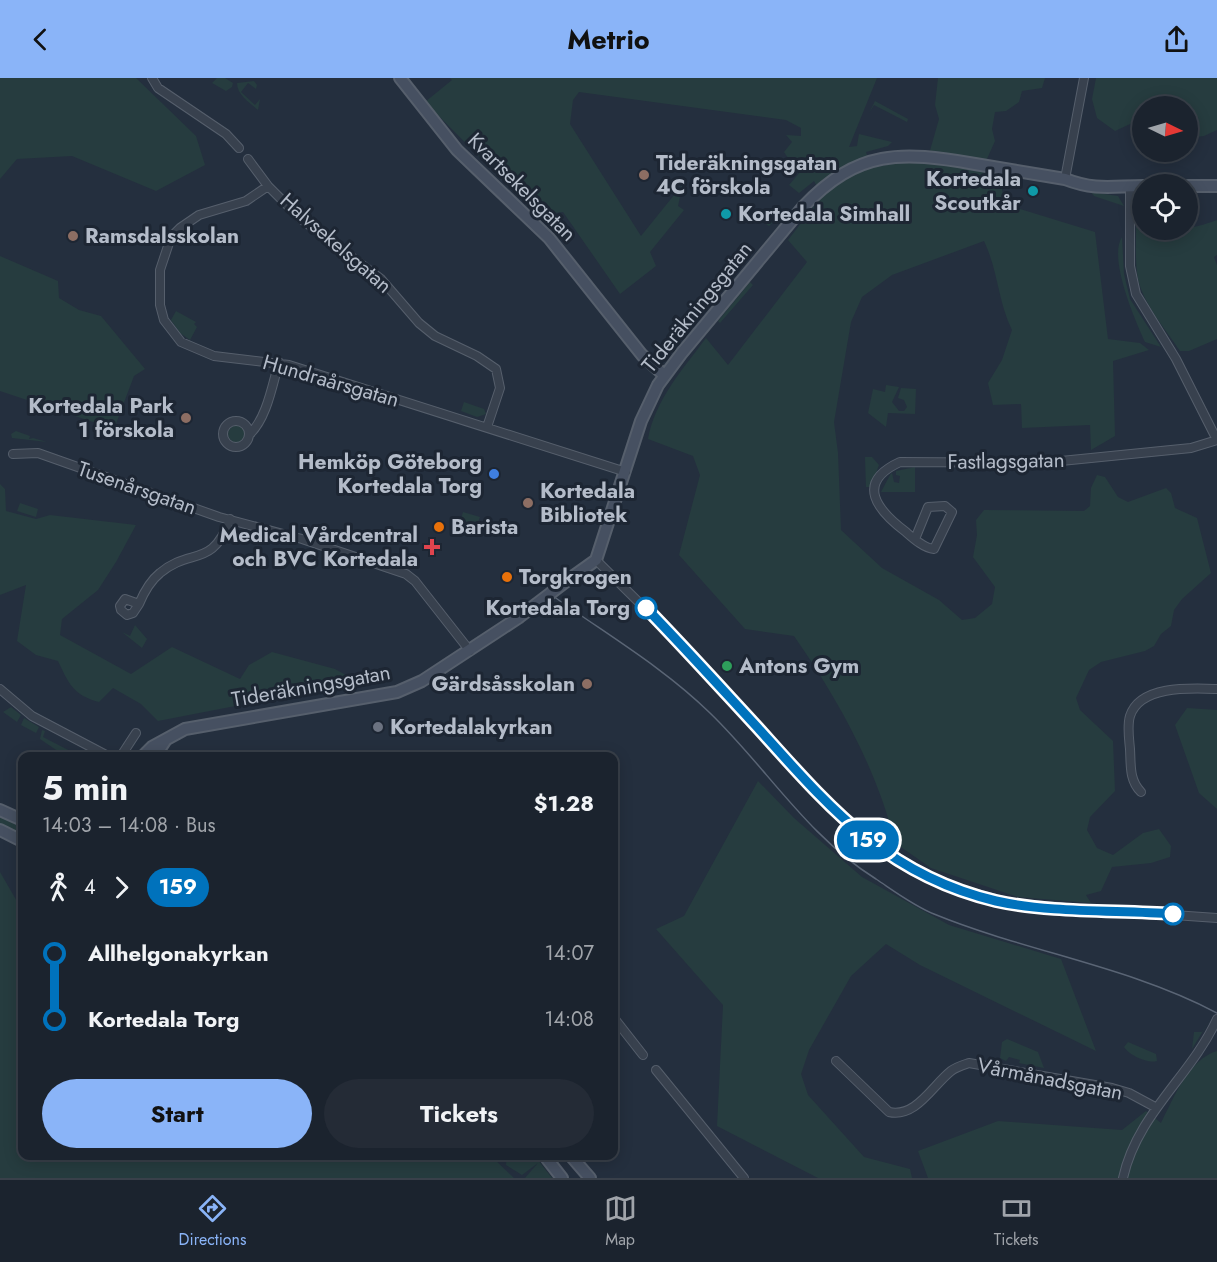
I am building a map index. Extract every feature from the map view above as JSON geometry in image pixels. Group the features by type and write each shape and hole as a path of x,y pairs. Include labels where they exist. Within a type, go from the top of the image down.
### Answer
{"street":[{"path":"152,78 158,88 226,134 239,148"},
{"name":"Kvartsekelsgatan","path":"400,78 457,150 549,238 642,354 664,375"},
{"path":"1065,179 1084,78"},
{"name":"Tideräkningsgatan","path":"148,752 185,729 196,726 397,692 422,681 470,651 596,560 644,413 664,375 803,207 826,184 852,169 883,158 920,154 1065,179 1090,186 1119,189 1130,186"},
{"name":"Halvsekelsgatan","path":"248,159 267,186 310,226 381,279 424,327 496,369 500,388 487,427"},
{"name":"Hundraårsgatan","path":"267,186 246,201 199,215 180,228 165,251 159,295 164,320 175,336 190,348 214,356 279,362 626,472"},
{"path":"1130,186 1130,266 1136,294 1176,359 1217,440"},
{"path":"1198,186 1217,186"},
{"path":"249,435 254,430 269,397 279,362"},
{"name":"Fastlagsgatan","path":"915,539 928,507 943,505 950,508 952,515 936,548 928,548 915,539 886,517 875,502 876,488 881,476 888,468 900,462 1041,463 1191,448 1217,440"},
{"name":"Tusenårsgatan","path":"13,454 38,453 230,519 302,539 406,574 415,581 470,651"},
{"path":"139,604 159,573 216,548 230,519"},
{"path":"596,560 659,622 831,809 872,844 915,871 958,889 1015,904 1217,918"},
{"path":"1141,792 1133,784 1131,775 1128,722 1136,705 1144,698 1160,692 1217,689"},
{"path":"0,690 32,716 100,752"},
{"path":"124,752 136,733"},
{"path":"158,752 165,740"},
{"path":"0,810 18,818"},
{"path":"0,830 18,839"},
{"path":"1123,1178 1131,1152 1155,1107 1199,1052 1217,1020"},
{"path":"618,1023 643,1055"},
{"name":"Vårmånadsgatan","path":"836,1061 889,1112 900,1114 910,1110 952,1069 969,1063 1011,1068 1112,1088 1129,1093 1155,1107"},
{"path":"656,1070 744,1178"},
{"path":"548,1160 562,1178"},
{"path":"574,1160 590,1178"}],"green space":[{"path":"0,78 136,78 196,136 205,165 156,191 72,156 17,159 0,179"},
{"path":"217,78 225,78 233,83 232,87 226,91 212,83"},
{"path":"450,78 877,78 849,147 857,146 859,134 892,142 888,146 866,152 871,168 907,161 927,161 939,119 935,105 938,78 1045,78 1042,88 1022,91 1019,102 1006,111 995,112 992,129 995,141 982,170 1001,175 1008,184 1002,189 1004,204 1095,232 1108,339 1140,343 1149,350 1113,361 1115,436 1091,450 1090,425 1022,428 1021,404 993,405 988,383 1002,360 1012,330 984,241 892,275 862,297 851,322 834,422 838,453 841,530 882,568 939,600 962,620 975,618 992,604 995,587 973,557 977,535 976,520 984,510 1084,511 1090,506 1091,488 1097,475 1105,477 1118,497 1128,502 1166,488 1171,493 1175,508 1197,518 1211,573 1182,599 1174,610 1171,626 1161,634 1154,646 1145,651 1101,662 1089,670 1076,698 1080,710 1113,741 1115,791 1090,817 1087,830 1097,848 1113,855 1143,833 1159,829 1171,846 1170,857 1151,863 1112,867 1101,891 1086,895 1091,903 1018,897 931,868 895,843 878,788 854,735 826,685 794,636 745,629 679,555 700,475 693,456 648,439 652,425 671,385 706,338 728,365 807,262 788,240 822,196 814,181 799,193 789,185 806,165 804,163 796,170 784,152 792,142 786,135 801,136 801,128 786,120 579,92 573,100 570,124 641,236 683,184 678,206 684,210 650,252 656,266 620,294 563,212 537,215 425,102 452,80"},
{"path":"1096,78 1217,78 1217,130 1198,137 1198,96 1132,96 1132,124 1115,131 1097,118 1092,99"},
{"path":"254,81 257,85 256,89 248,83 241,92 255,105 260,99 258,110 244,98 239,91 237,83"},
{"path":"875,101 908,119 907,122 874,105 869,113"},
{"path":"1091,192 1118,196 1124,206 1094,196"},
{"path":"775,207 783,213 769,226 763,222"},
{"path":"1217,220 1217,255 1214,257 1217,265 1217,339 1189,351 1180,351 1150,307 1141,288 1136,240 1198,240 1198,226"},
{"path":"1122,237 1124,274 1130,299 1161,347 1145,342 1124,289 1118,259"},
{"path":"0,256 58,281 59,298 79,310 101,316 145,369 134,376 114,429 0,391"},
{"path":"750,282 753,285 720,323 718,321"},
{"path":"176,311 196,322 194,324 197,327 190,340 180,333 171,320"},
{"path":"886,385 899,387 892,402 899,411 904,411 907,407 904,400 898,398 901,388 916,389 915,414 888,413 886,427 868,413 873,389 885,392"},
{"path":"464,402 484,409 486,414 477,417 461,411"},
{"path":"237,425 243,428 246,434 243,440 237,443 231,440 228,434 231,428"},
{"path":"16,431 30,436 29,439 47,442 12,438 11,434"},
{"path":"865,457 872,457 879,465 871,487 866,487"},
{"path":"915,467 915,492 881,492 892,473 894,482 899,483 900,476 896,475 896,471"},
{"path":"0,484 5,489 6,511 36,519 50,515 136,525 98,590 62,619 60,635 131,674 172,647 240,679 249,665 272,652 335,669 364,685 281,697 158,721 141,704 113,688 99,702 83,696 73,688 58,661 36,655 17,641 26,585 0,595"},
{"path":"20,503 38,509 36,517 17,511"},
{"path":"463,512 480,517 474,534 458,529"},
{"path":"135,625 147,639 142,648 122,632 130,636"},
{"path":"11,707 21,715 17,722 3,712"},
{"path":"1187,708 1217,710 1217,809 1199,793 1175,725"},
{"path":"24,718 39,727 36,733 21,725"},
{"path":"42,730 45,731 43,737 72,752 59,752 40,739"},
{"path":"758,781 794,818 862,877 949,925 1061,959 1096,1051 920,965 886,944 851,976 809,1050 801,1074 808,1095 864,1157 910,1169 912,1178 818,1178 717,1126 723,1005 656,929 684,916"},
{"path":"0,817 18,824 18,835 0,826"},
{"path":"0,872 18,903 18,1160 495,1160 514,1178 0,1178"},
{"path":"1211,1018 1192,1049 1194,1032 1202,1032"},
{"path":"1007,1039 1038,1052 1044,1068 1019,1063 1020,1060 1009,1057 1006,1061 1000,1058 1002,1042"},
{"path":"1128,1042 1156,1054 1157,1061 1144,1060 1130,1053 1124,1047"},
{"path":"1217,1051 1217,1178 928,1178 918,1151 998,1121 1122,1130 1146,1111 1161,1123 1190,1071 1207,1055"},
{"path":"506,1160 538,1160 552,1178 525,1178 538,1163 522,1175 506,1165"}],"tram line":[{"path":"553,596 654,666 692,696 731,734 829,843 851,862 904,898 927,911 969,927 1148,983 1217,1013"}],"bus line":[{"name":"159","path":"646,608 831,809 872,844 915,871 982,897 1015,904 1040,908 1107,909 1173,914"}],"place":[{"name":"Tideräkningsgatan 4C förskola","path":"644,175"},
{"name":"Kortedala Scoutkår","path":"1033,191"},
{"name":"Kortedala Simhall","path":"726,214"},
{"name":"Ramsdalsskolan","path":"73,236"},
{"name":"Kortedala Park 1 förskola","path":"186,418"},
{"name":"Hemköp Göteborg Kortedala Torg","path":"494,474"},
{"name":"Kortedala Bibliotek","path":"528,503"},
{"name":"Barista","path":"439,527"},
{"name":"Medical Vårdcentral och BVC Kortedala","path":"432,547"},
{"name":"Torgkrogen","path":"507,577"},
{"name":"Kortedala Torg","path":"646,608"},
{"name":"Antons Gym","path":"727,666"},
{"name":"Gärdsåsskolan","path":"587,684"},
{"name":"Kortedalakyrkan","path":"378,727"}]}
